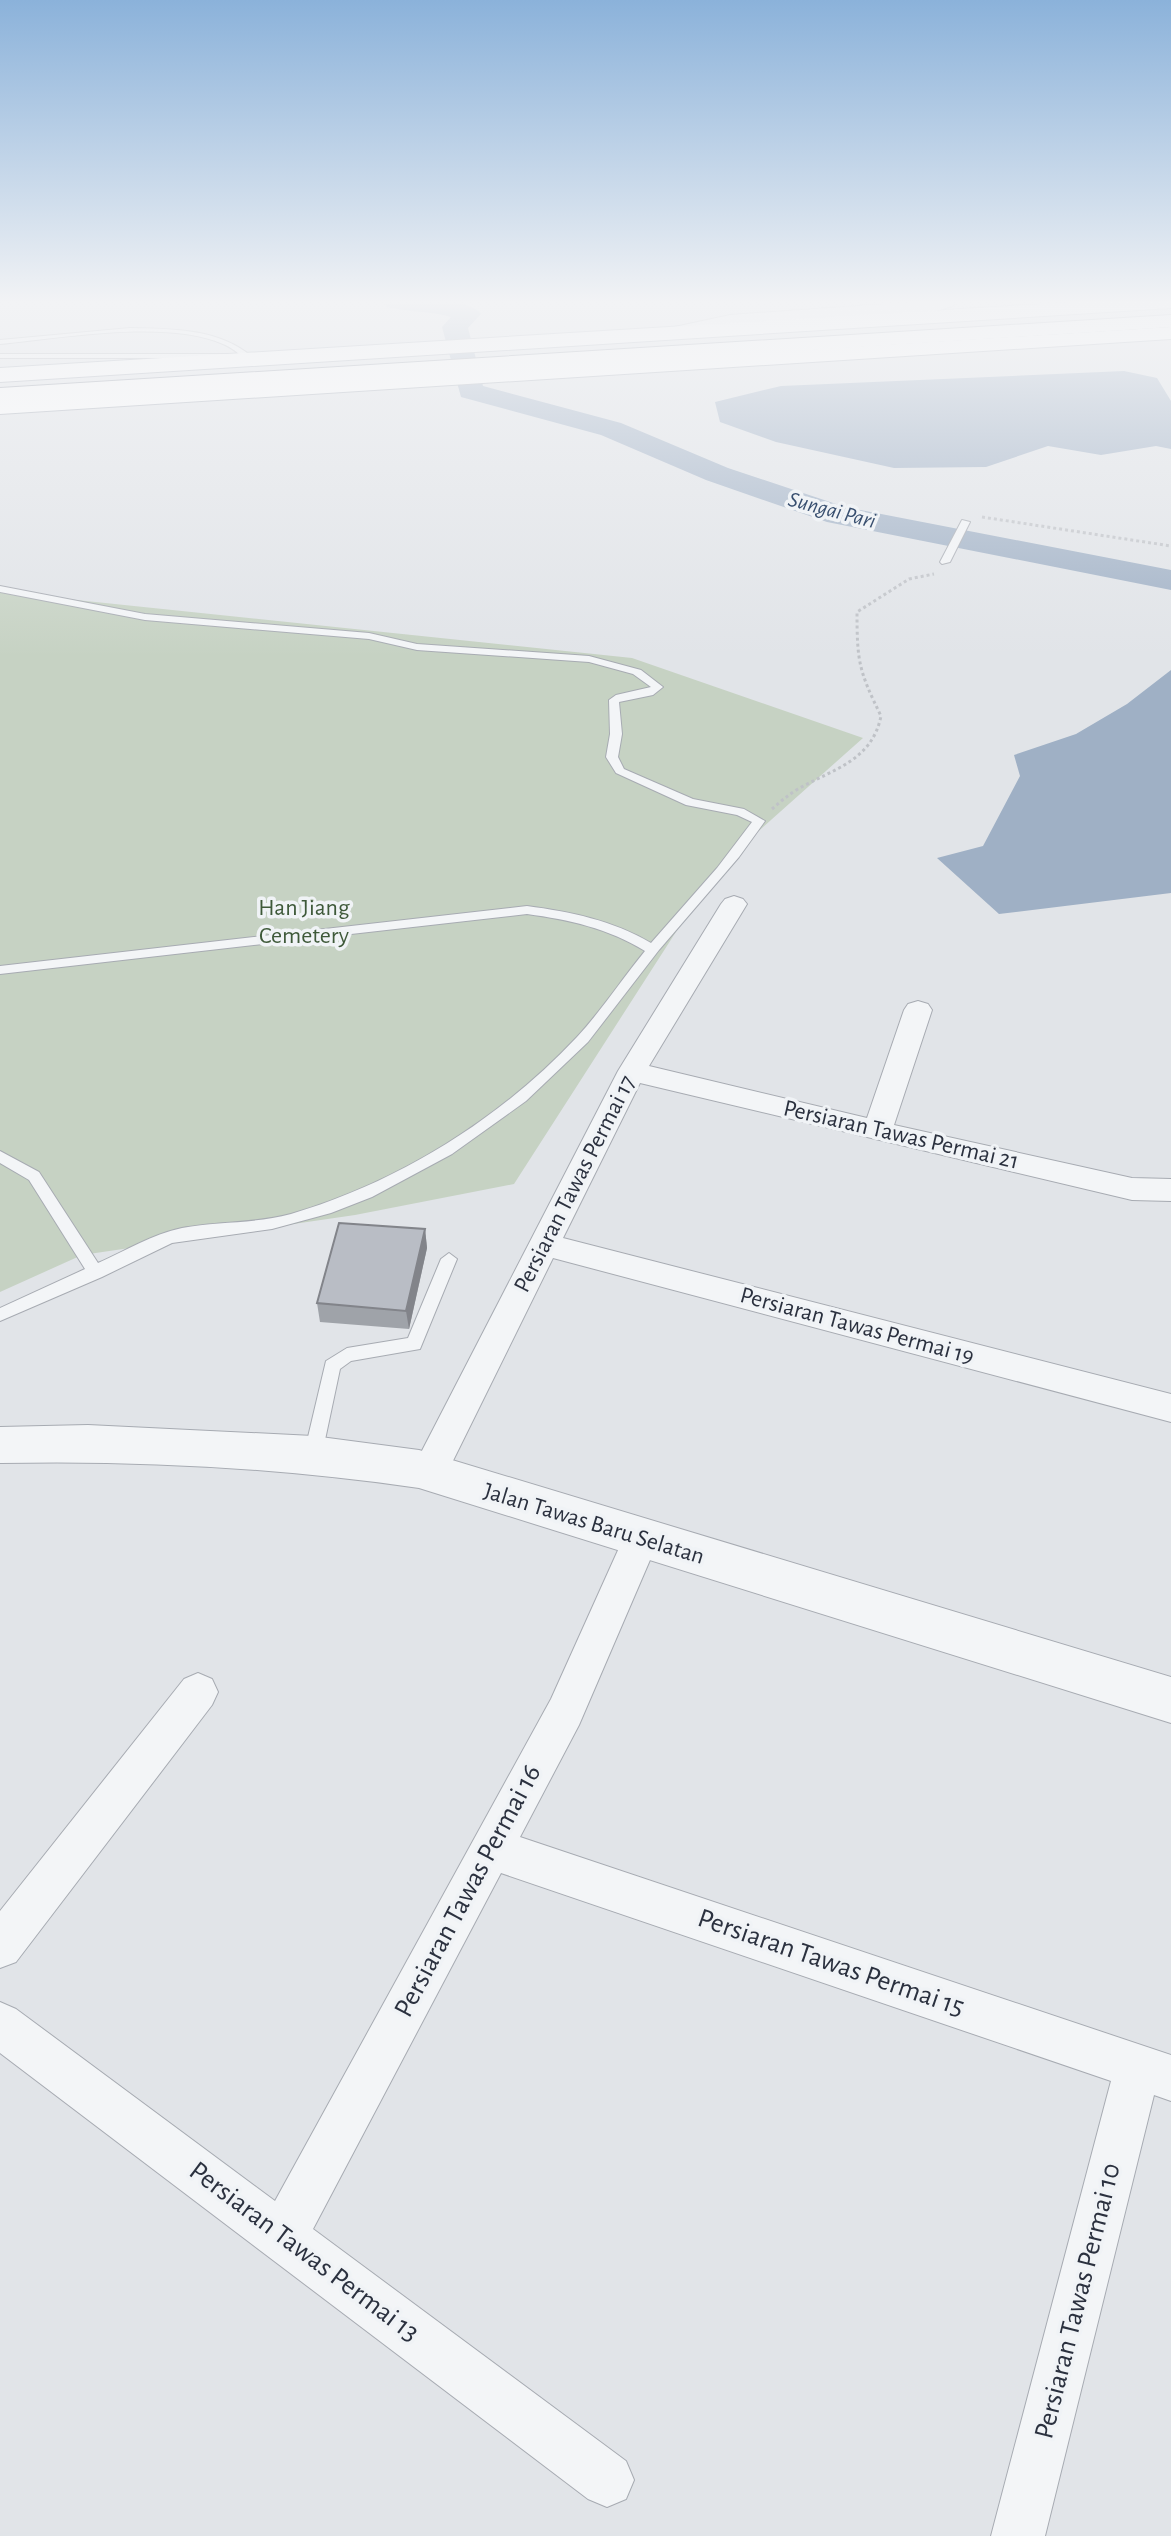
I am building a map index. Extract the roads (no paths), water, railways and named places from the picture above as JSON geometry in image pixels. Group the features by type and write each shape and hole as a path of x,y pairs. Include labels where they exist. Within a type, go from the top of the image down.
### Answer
{"street":[{"name":"Persiaran Tawas Permai 17","path":"429,1472 632,1071 734,904"},
{"path":"877,1131 918,1010"},
{"name":"Persiaran Tawas Permai 21","path":"632,1071 1132,1189 1171,1190"},
{"name":"Persiaran Tawas Permai 19","path":"543,1244 1171,1408"},
{"name":"Jalan Tawas Baru Selatan","path":"0,1445 88,1443 313,1454 429,1472 1171,1700"},
{"name":"Persiaran Tawas Permai 16","path":"283,2236 565,1712 641,1539"},
{"path":"0,1946 198,1692"},
{"name":"Persiaran Tawas Permai 15","path":"491,1848 1154,2072"},
{"name":"Persiaran Tawas Permai 13","path":"0,2025 607,2480"},
{"name":"Persiaran Tawas Permai 10","path":"1018,2536 1154,2072"}],"lane":[{"path":"945,562 965,522"},
{"path":"0,589 145,617 369,636 417,647 570,657 621,666 637,672 658,687 652,692 623,695 614,700 616,734 610,751 614,765 620,771 676,797 740,812 759,821 735,855 583,1038 535,1087 497,1118 447,1151 367,1191 284,1222 182,1234 0,1315"},
{"path":"0,970 527,910 588,918 622,930 653,950"},
{"path":"0,1156 34,1176 96,1273"},
{"path":"313,1454 332,1366 347,1355 414,1344 449,1259"}],"water":[{"path":"1171,420 1171,449 1156,446 1101,455 1048,446 986,467 894,468 776,442 720,422"},
{"path":"1171,670 1171,893 999,914 937,858 983,846 1020,776 1014,755 1076,734 1127,704"}],"waterway":[{"name":"Sungai Pari","path":"579,420 611,429 717,474 838,515 1171,580"}],"park label":[{"name":"Han Jiang Cemetery","path":"304,922"}]}
